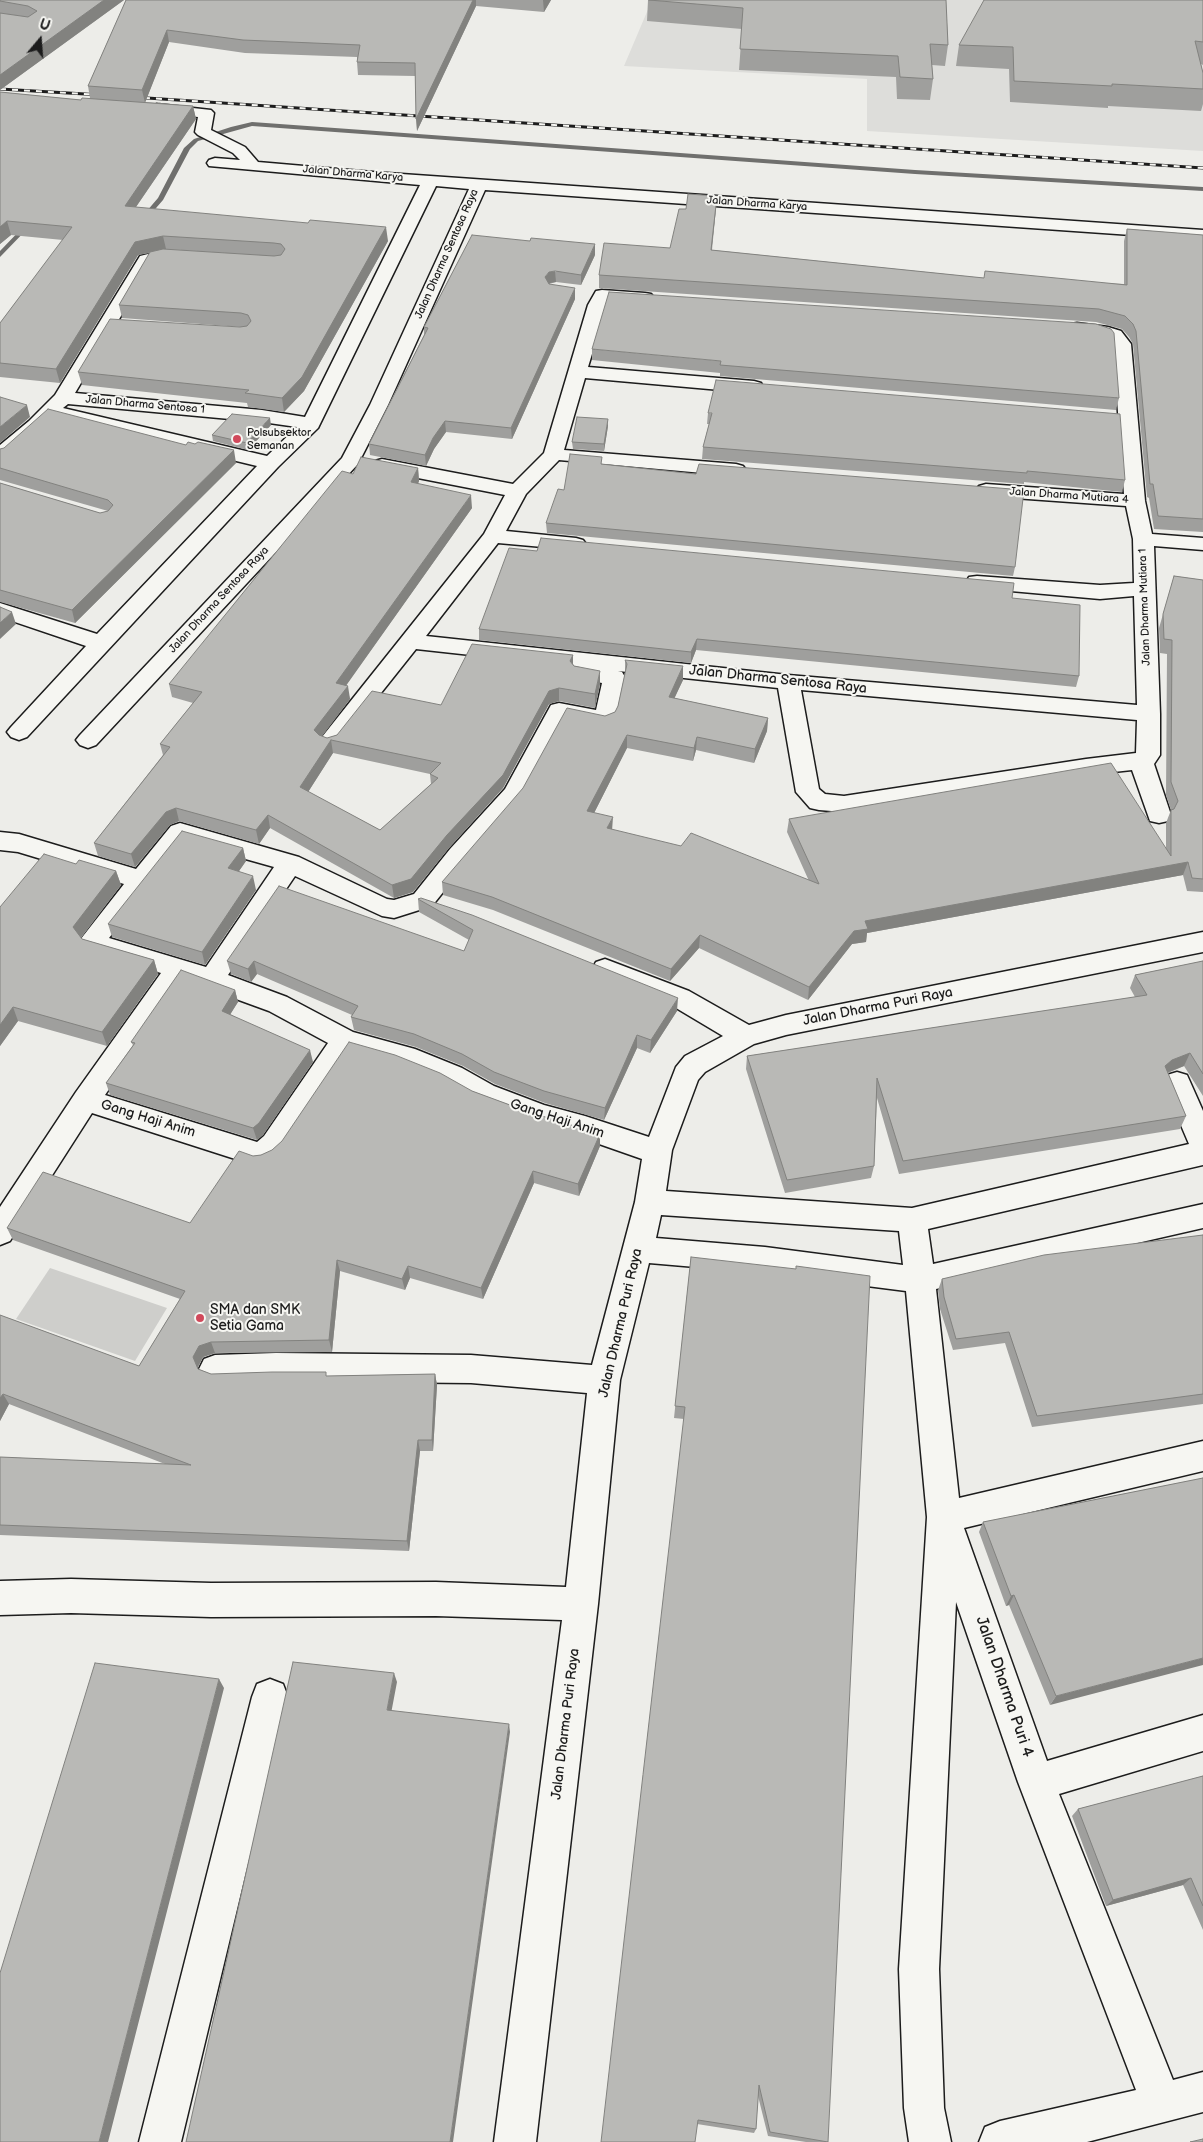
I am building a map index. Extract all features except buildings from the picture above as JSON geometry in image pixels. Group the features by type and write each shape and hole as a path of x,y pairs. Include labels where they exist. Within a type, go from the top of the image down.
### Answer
{"street":[{"path":"143,108 206,113 207,134 239,150 252,165"},
{"name":"Jalan Dharma Karya","path":"215,162 479,184 1203,235"},
{"path":"20,732 271,463 311,424 431,180"},
{"name":"Jalan Dharma Sentosa Raya","path":"88,740 351,460 379,404 479,184"},
{"path":"0,455 57,404 146,260 155,256 175,256"},
{"path":"584,292 665,299"},
{"path":"330,742 408,641 493,536 517,491 553,455 597,305 602,295"},
{"path":"106,325 126,326"},
{"name":"Jalan Dharma Mutiara 1","path":"1057,327 1096,330 1115,335 1122,344 1135,501 1143,548 1149,714 1148,755 1141,761"},
{"path":"578,372 775,389"},
{"path":"57,404 271,463"},
{"name":"Jalan Dharma Sentosa 1","path":"57,404 262,416 311,424"},
{"path":"1109,417 1129,418"},
{"path":"553,455 750,471"},
{"path":"351,460 517,491"},
{"name":"Jalan Dharma Mutiara 4","path":"968,488 1135,501"},
{"path":"493,536 592,545"},
{"path":"1143,548 1203,544"},
{"path":"1143,548 1203,560"},
{"path":"957,580 1100,592 1144,589"},
{"path":"0,610 101,643"},
{"name":"Jalan Dharma Sentosa Raya","path":"408,641 788,682 1149,714"},
{"path":"423,900 459,855 514,794 559,710 605,719 614,677 558,669 556,657"},
{"path":"788,682 808,792 819,802 844,804 1141,761 1159,815"},
{"path":"179,968 94,942 93,940 181,832 290,863 382,907 394,908 423,900 449,908"},
{"path":"0,841 19,843 141,880"},
{"path":"212,979 290,863"},
{"name":"Jalan Dharma Puri Raya","path":"515,2142 581,1604 604,1380 650,1202 658,1150 686,1075 695,1064 746,1036 786,1025 1203,942"},
{"path":"586,962 680,998 746,1036"},
{"name":"Gang Haji Anim","path":"345,1040 274,1144 264,1153 257,1154 86,1100 179,968 278,1004 345,1040 405,1057 452,1076 484,1094 540,1115 585,1127 643,1148 658,1150"},
{"path":"1177,1082 1203,1143"},
{"path":"0,1232 86,1100"},
{"path":"650,1202 912,1220 1203,1153"},
{"path":"638,1249 765,1260 920,1280 1203,1216"},
{"path":"912,1220 920,1280 944,1517 919,1969 924,2108 930,2142"},
{"path":"215,1369 276,1367 471,1368 604,1380"},
{"path":"944,1517 1203,1456"},
{"name":"Jalan Dharma Puri 4","path":"944,1517 1036,1782 1162,2104"},
{"path":"0,1598 71,1596 211,1600 436,1600 581,1604"},
{"path":"160,2142 270,1697"},
{"path":"1036,1782 1203,1733"},
{"path":"1000,2142 1162,2104 1203,2092"}],"shaded area":[{"path":"652,0 1203,0 1203,151 867,131 867,79 624,66"},
{"path":"50,1268 167,1308 135,1361 16,1319"}],"waterway":[{"path":"141,214 148,214 161,199 187,148 196,140 252,124 915,172 1203,189"},
{"path":"0,255 28,225"}],"railway":[{"path":"0,89 102,95"},
{"path":"132,97 1203,168"}],"place":[{"name":"Polsubsektor Semanan","path":"237,439"},
{"name":"SMA dan SMK Setia Gama","path":"200,1318"}]}
